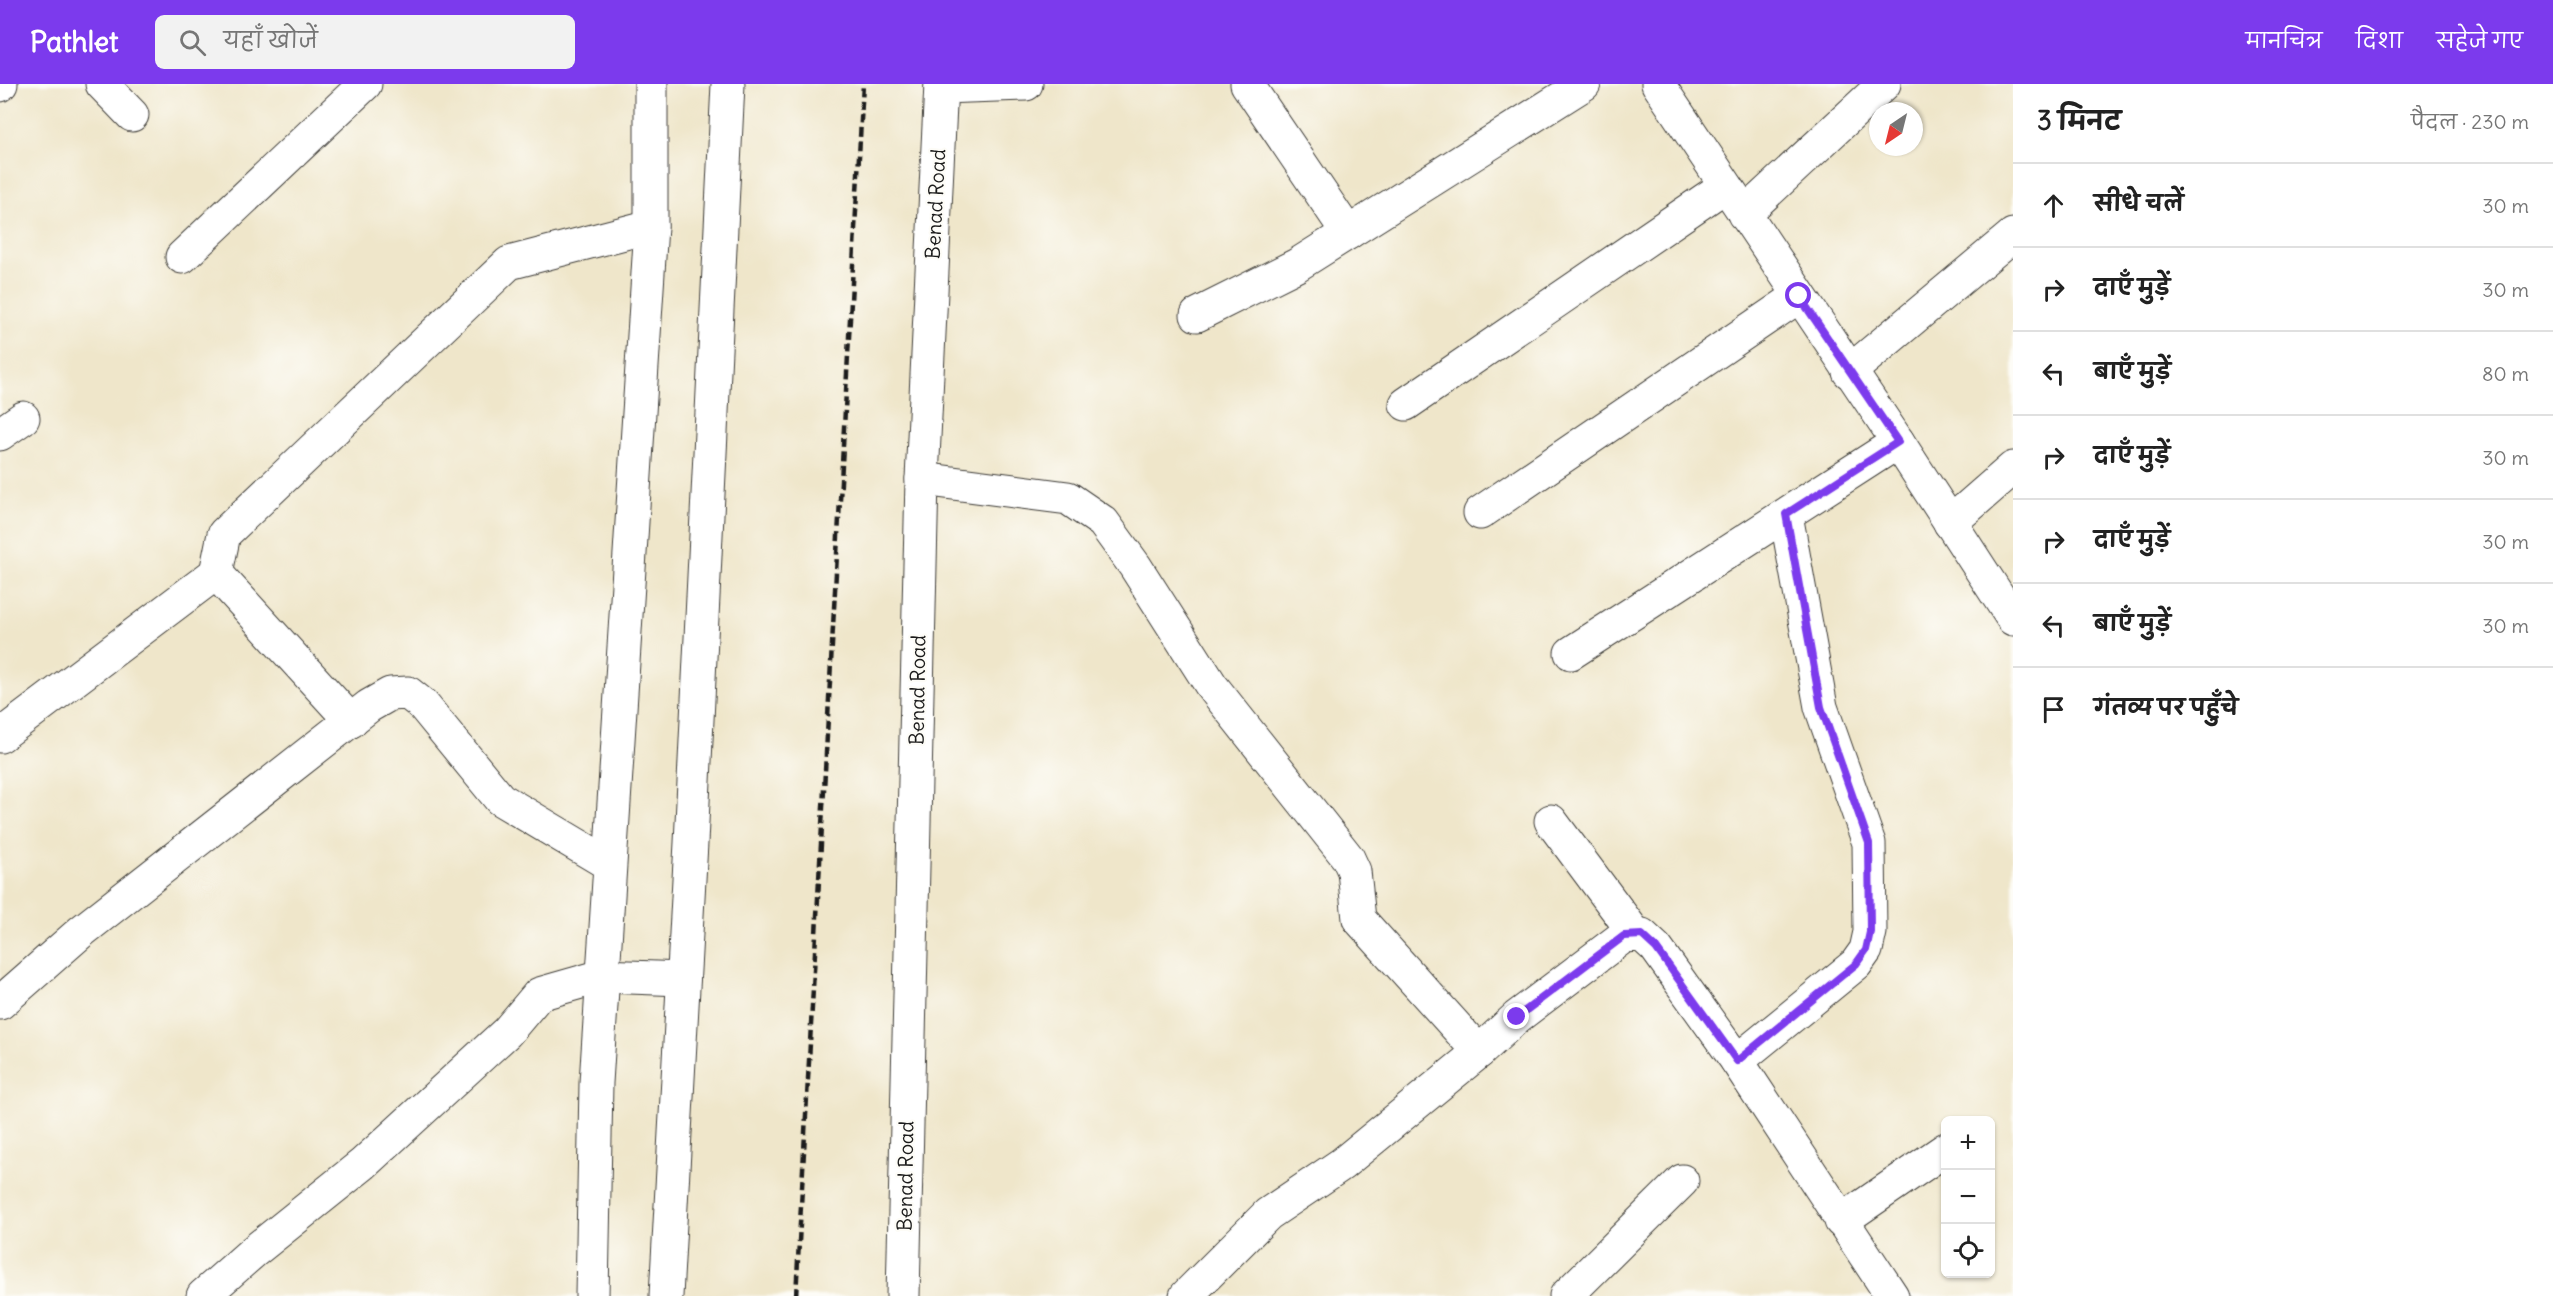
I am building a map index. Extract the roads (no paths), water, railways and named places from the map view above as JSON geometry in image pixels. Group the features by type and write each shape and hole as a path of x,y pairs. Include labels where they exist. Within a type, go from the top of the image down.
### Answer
{"street":[{"path":"102,84 132,115"},
{"path":"182,257 365,84"},
{"path":"592,1296 596,1083 651,226 651,84"},
{"path":"666,1296 728,84"},
{"path":"941,86 1026,84"},
{"path":"1247,84 1348,233"},
{"path":"1197,315 1297,265 1348,233 1543,94 1584,84"},
{"path":"1658,84 1898,442 2013,619"},
{"path":"1744,213 1884,84"},
{"name":"Benad Road","path":"903,1296 922,479 941,86"},
{"path":"1406,404 1725,186"},
{"path":"0,736 216,573 224,534 509,263 651,226"},
{"path":"1850,372 2013,235"},
{"path":"1480,513 1799,296"},
{"path":"1571,654 1898,442"},
{"path":"1950,523 2013,468"},
{"path":"922,479 1068,498 1103,522 1135,566 1211,685 1347,858 1354,871 1359,919 1479,1052"},
{"path":"1737,1061 1856,964 1866,950 1870,932 1869,843 1821,707 1786,514"},
{"path":"216,573 351,722"},
{"path":"0,1002 82,931 369,706 390,694 408,693 423,705 500,799 609,864"},
{"path":"1551,821 1636,935"},
{"path":"1186,1296 1268,1214 1342,1164 1479,1052 1517,1017 1624,936 1636,935 1642,935 1656,948 1737,1061 1892,1296"},
{"path":"203,1296 253,1252 363,1164 507,1032 539,994 602,976 683,979"},
{"path":"1841,1221 1941,1152"},
{"path":"1566,1296 1682,1181"}],"railway":[{"path":"796,1296 863,84"}]}
